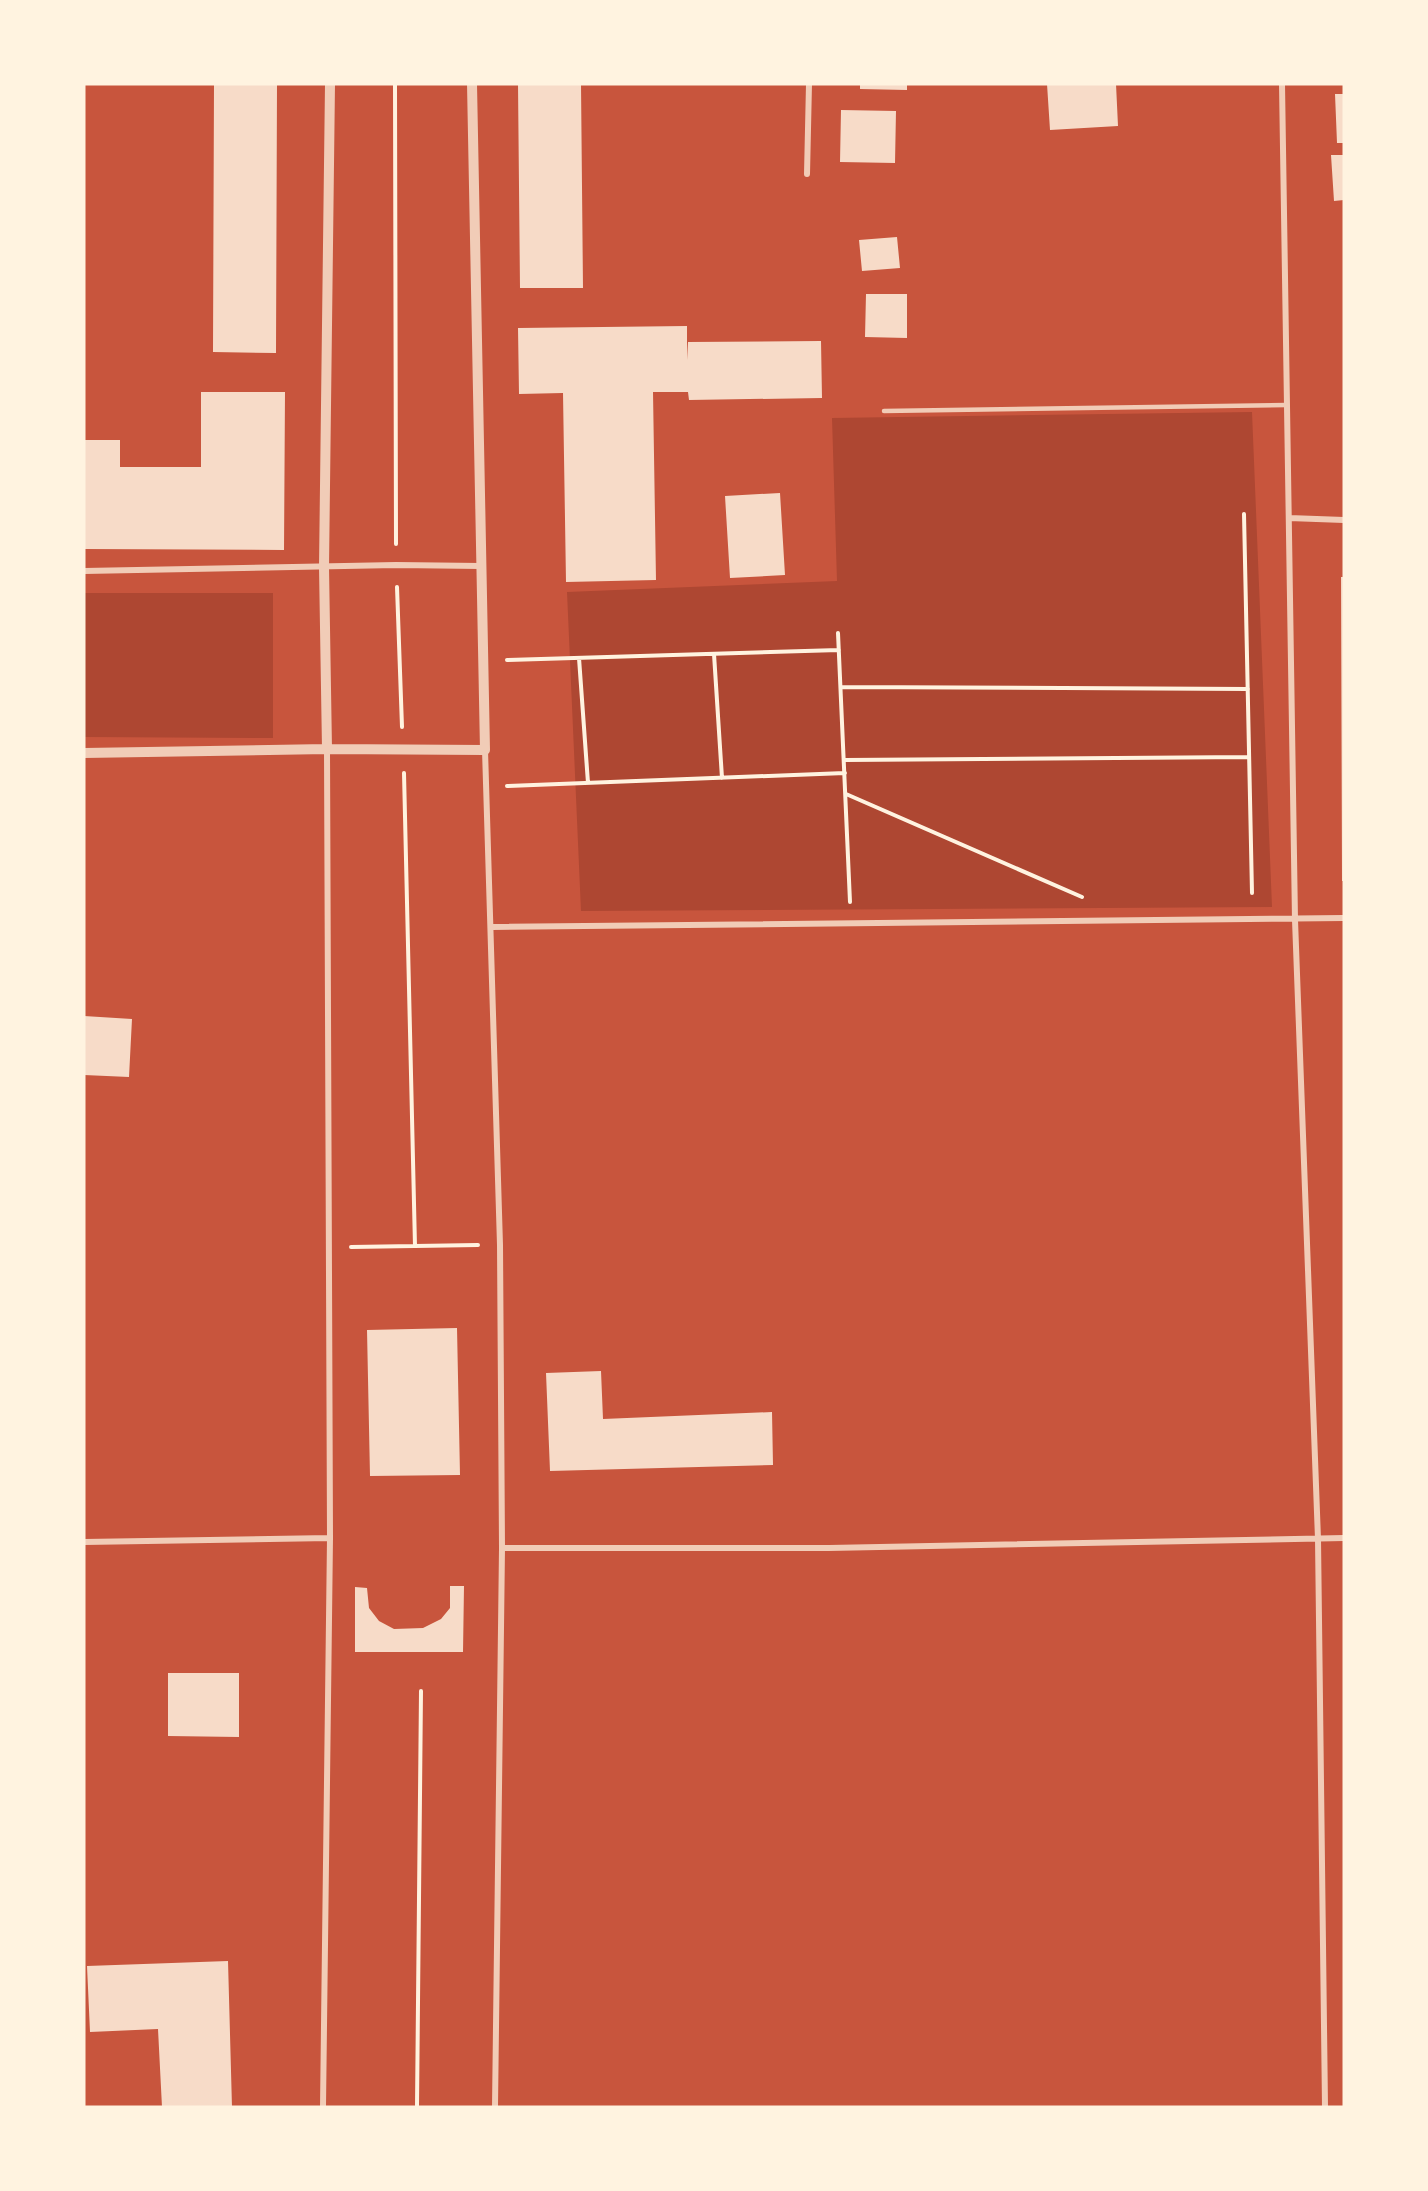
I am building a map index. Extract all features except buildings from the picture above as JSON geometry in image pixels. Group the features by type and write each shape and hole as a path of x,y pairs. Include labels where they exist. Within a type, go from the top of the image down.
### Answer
{"street":[{"path":"323,2107 330,1538 327,749 324,567 330,84"},
{"path":"471,84 485,750 500,1245 502,1548 495,2107"},
{"path":"807,174 809,84"},
{"path":"1282,84 1294,920 1318,1539 1325,2107"},
{"path":"1289,518 1344,520"},
{"path":"84,571 396,564 481,566"},
{"path":"84,753 403,748 485,750"},
{"path":"492,927 1344,918"},
{"path":"84,1542 330,1538"},
{"path":"502,1548 829,1548 1344,1538"}],"lane":[{"path":"884,411 1287,405"}],"path":[{"path":"395,84 396,564 403,748 415,1246"},
{"path":"1244,514 1252,893"},
{"path":"838,633 851,924"},
{"path":"483,660 839,650"},
{"path":"714,654 722,778"},
{"path":"579,658 588,783"},
{"path":"841,687 1248,689"},
{"path":"844,760 1249,757"},
{"path":"486,787 845,773"},
{"path":"846,794 1085,899"},
{"path":"328,1247 500,1245"},
{"path":"417,2107 421,1691"}],"shaded area":[{"path":"1252,412 1272,907 581,911 567,592 837,581 832,418"},
{"path":"84,593 273,593 273,738 84,737"}]}
